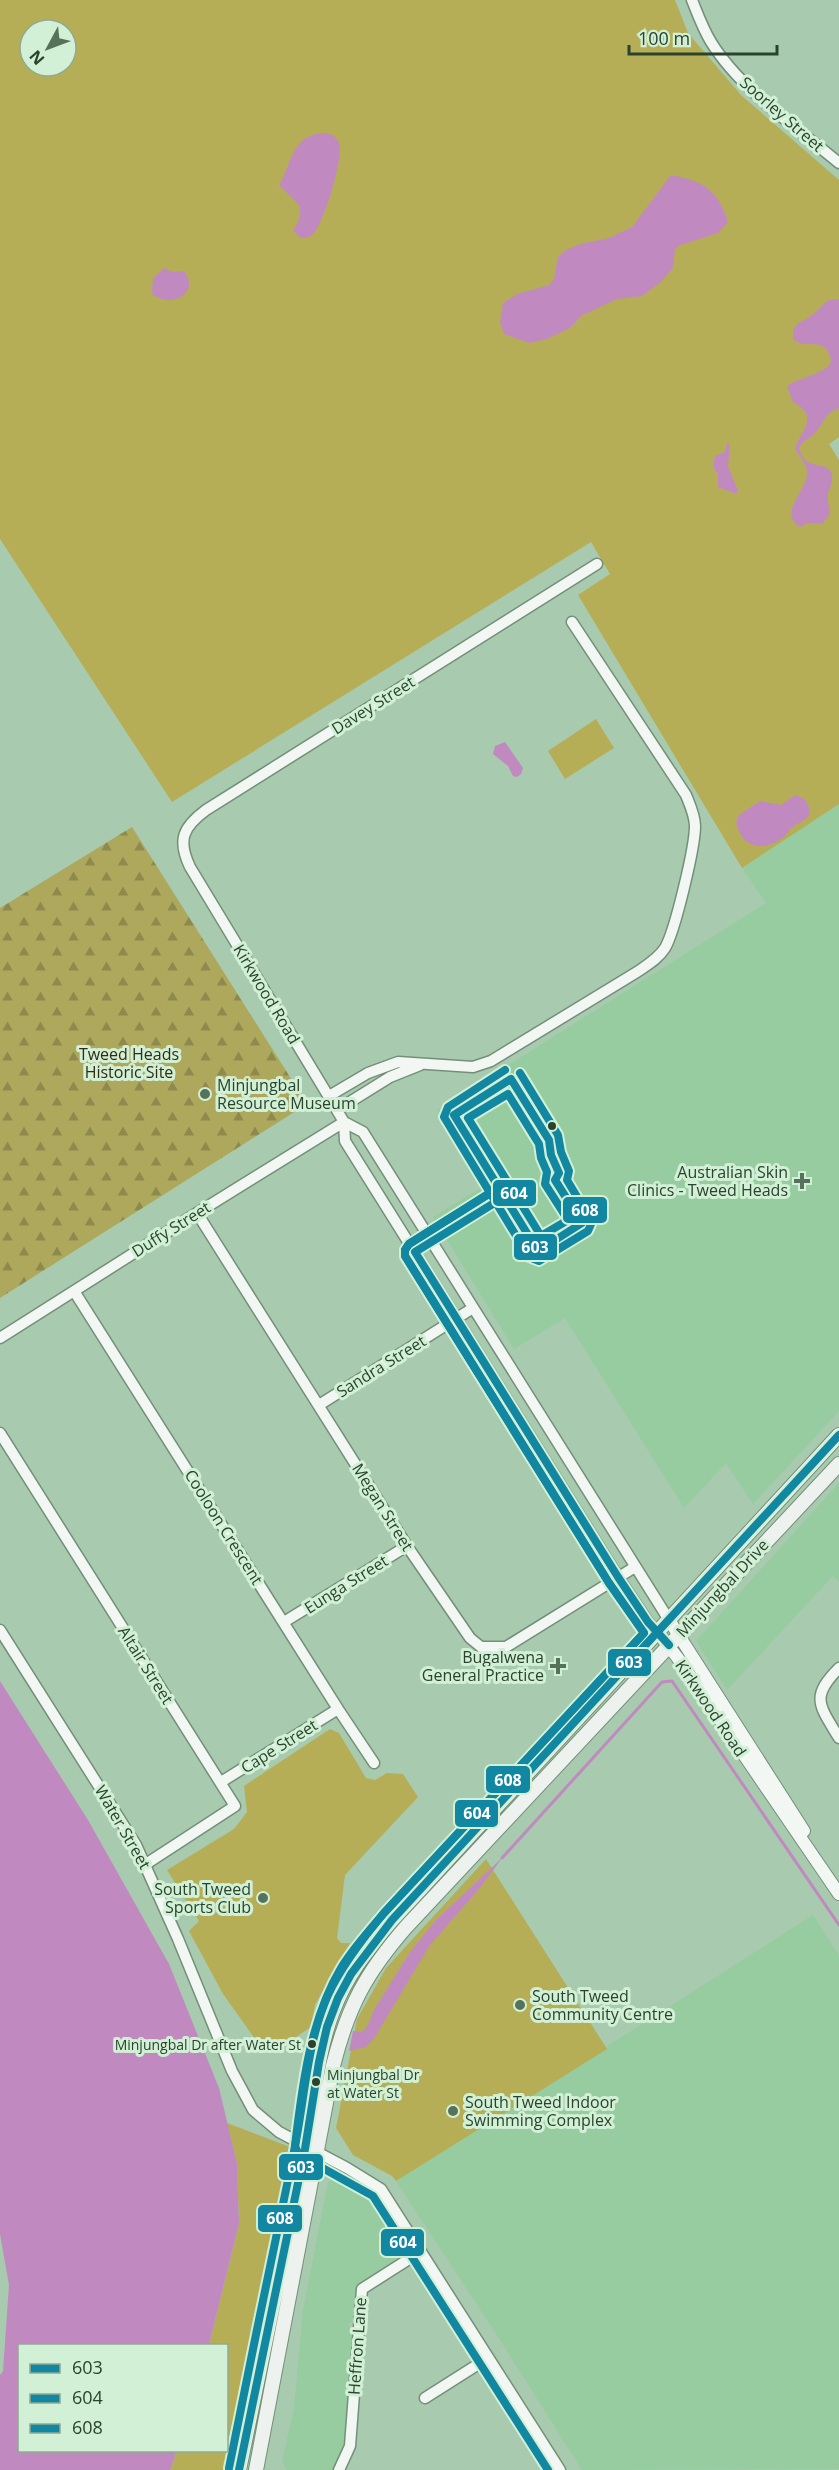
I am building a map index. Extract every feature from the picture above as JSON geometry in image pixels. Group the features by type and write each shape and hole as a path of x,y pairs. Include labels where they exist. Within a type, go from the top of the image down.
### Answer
{"main road":[{"name":"Minjungbal Drive","path":"256,2470 311,2149 326,2033 348,1977 358,1961 392,1920 839,1435"},
{"name":"Minjungbal Drive","path":"239,2470 311,2149 341,2033 362,1986 383,1953 839,1464"}],"street":[{"name":"Soorley Street","path":"692,0 703,28 723,59 750,87 839,164"},
{"name":"Davey Street","path":"189,867 183,848 183,837 188,826 206,810 597,564"},
{"path":"329,1096 385,1065 404,1062 420,1065 473,1067 491,1061 656,959 665,947 674,927 693,842 695,825 692,809 686,795 572,622"},
{"name":"Kirkwood Road","path":"189,867 344,1122 345,1141 618,1577 648,1622 658,1633 673,1640 772,1780 839,1888"},
{"path":"337,1110 390,1077 420,1065"},
{"name":"Kirkwood Road","path":"344,1122 363,1132 669,1620 673,1640 839,1894"},
{"name":"Duffy Street","path":"0,1338 197,1212 344,1122"},
{"name":"Megan Street","path":"197,1212 407,1546 470,1638 481,1647 490,1649 506,1647 635,1567"},
{"name":"Cooloon Crescent","path":"74,1291 374,1763"},
{"name":"Sandra Street","path":"319,1405 473,1308"},
{"name":"Altair Street","path":"0,1433 235,1806 146,1864"},
{"name":"Eunga Street","path":"284,1622 407,1546"},
{"name":"Water Street","path":"0,1630 113,1807 146,1864 244,2096 253,2110 264,2122 376,2185 560,2470"},
{"path":"839,1668 826,1681 820,1693 822,1709 839,1737"},
{"name":"Cape Street","path":"221,1782 338,1709"},
{"name":"Heffron Lane","path":"339,2470 350,2446 362,2289 420,2252"},
{"path":"425,2398 488,2358"}],"shaded area":[{"path":"0,0 675,0 688,33 741,95 839,180 839,437 829,444 839,460 839,804 742,868 578,595 610,574 591,542 172,802 0,539"},
{"path":"321,133 332,135 338,140 339,162 318,226 314,233 301,238 293,231 300,217 300,206 279,185 298,146 311,136"},
{"path":"671,175 692,180 708,188 714,194 728,222 718,233 678,246 675,250 673,268 661,282 642,296 617,299 581,316 570,328 547,339 529,343 504,334 500,322 503,303 517,294 549,285 554,279 558,257 564,251 580,244 609,238 632,227"},
{"path":"164,268 173,272 184,271 189,286 182,297 167,300 152,294 153,278"},
{"path":"839,300 839,408 827,416 813,435 799,448 810,463 824,467 831,472 832,481 828,498 830,514 822,524 807,523 800,527 791,515 795,501 806,480 807,471 795,448 807,423 807,417 801,407 793,402 787,386 823,370 831,362 829,353 821,345 798,343 793,339 793,330 797,324 811,316 827,301"},
{"path":"727,443 730,444 728,466 738,491 736,494 718,487 718,474 713,467 715,456 725,452"},
{"path":"596,719 614,748 565,779 548,751"},
{"path":"505,742 523,768 517,777 513,776 508,766 493,754 495,746"},
{"path":"795,795 806,802 810,811 804,820 785,836 769,845 762,846 748,843 743,838 736,821 739,815 760,801 781,805"},
{"path":"839,804 839,1411 753,1504 726,1463 684,1508 565,1318 514,1349 433,1217 484,1186 437,1110 766,903 742,868"},
{"path":"839,1483 839,1582 833,1576 727,1690 696,1641"},
{"path":"0,1681 88,1820 169,1964 219,2088 237,2163 239,2224 209,2344 18,2344 18,2452 177,2452 170,2470 0,2470 0,2375 3,2371 9,2285 0,2234"},
{"name":"South Tweed Sports Club","path":"330,1729 339,1733 366,1778 375,1780 387,1773 403,1774 418,1797 345,1875 337,1938 341,1943 350,1943 315,2005 311,2027 281,2047 263,2050 223,1994 189,1931 199,1921 167,1870 234,1829 247,1812 244,1786"},
{"path":"502,1858 480,1888 430,1945 375,2037 366,2047 349,2051 353,2031 362,2032 368,2025 374,2010 410,1952 436,1920"},
{"path":"486,1859 607,2049 396,2181 392,2176 353,2155 336,2128 357,2019 386,1968"},
{"path":"813,1915 839,1956 839,2469 582,2470 396,2181"},
{"path":"227,2123 298,2150 232,2470 170,2470 177,2452 228,2452 228,2344 209,2344 239,2224 237,2163"},
{"path":"335,2179 372,2200 407,2255 357,2289 353,2321 348,2325 352,2332 345,2448 335,2470 287,2470 282,2462 294,2408 303,2310 328,2182"}],"green space":[{"name":"Tweed Heads Historic Site","path":"132,827 307,1104 0,1298 0,908"}],"waterway":[{"path":"502,1858 662,1682 672,1681 839,1925"}],"transit line":[{"name":"608","path":"505,1070 448,1107 444,1117 529,1257 539,1261 588,1231 592,1222 567,1180 569,1171 561,1152 558,1135 520,1073"},
{"name":"603","path":"511,1079 549,1140 551,1155 559,1173 555,1180 582,1223 538,1251 454,1115 511,1079"},
{"name":"604","path":"508,1094 539,1144 541,1158 547,1172 545,1184 568,1220 541,1236 468,1118 508,1094"},
{"name":"604","path":"498,1188 409,1244 405,1250 405,1256 609,1583 644,1633 384,1913 341,1968 322,2009 309,2054 295,2146 299,2155 373,2196 548,2470"},
{"name":"608","path":"229,2468 294,2151 310,2053 328,1995 353,1952 384,1913 644,1633 609,1583 405,1256 405,1250 409,1244 498,1188"},
{"name":"603","path":"504,1197 415,1252 618,1577 648,1622 669,1645"},
{"name":"603","path":"239,2470 305,2149 319,2062 327,2027 338,1998 351,1974 392,1920 839,1435"}],"place":[{"name":"Minjungbal Resource Museum","path":"205,1094"},
{"name":"Australian Skin Clinics - Tweed Heads","path":"802,1181"},
{"name":"Bugalwena General Practice","path":"558,1666"},
{"name":"South Tweed Sports Club","path":"263,1898"},
{"name":"South Tweed Community Centre","path":"520,2005"},
{"name":"Minjungbal Dr after Water St","path":"312,2044"},
{"name":"Minjungbal Dr at Water St","path":"316,2082"},
{"name":"South Tweed Indoor Swimming Complex","path":"453,2111"}]}
